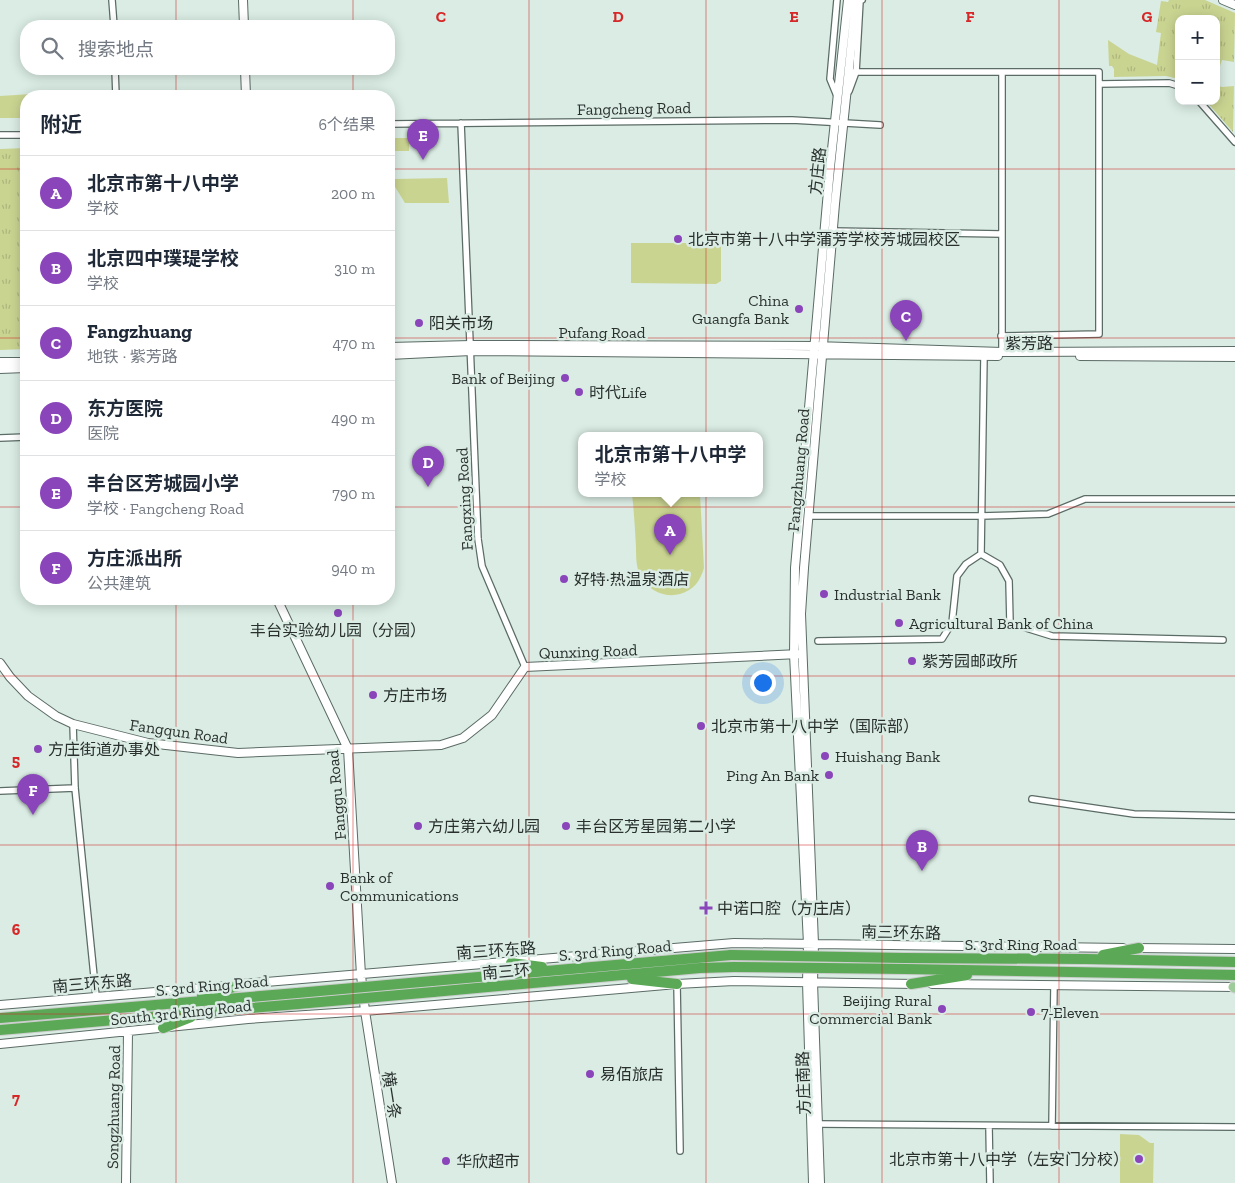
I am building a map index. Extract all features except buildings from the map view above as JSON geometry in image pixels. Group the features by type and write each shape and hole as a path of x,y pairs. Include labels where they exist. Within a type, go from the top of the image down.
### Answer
{"highway":[{"path":"1085,959 1139,948"},
{"name":"S. 3rd Ring Road","path":"0,1018 732,955 904,964 993,971 1235,975"},
{"name":"S. 3rd Ring Road","path":"611,977 700,968 734,967 1085,959 1235,962"},
{"path":"511,963 566,969"},
{"path":"912,984 993,971"},
{"path":"611,977 677,984"},
{"name":"南三环","path":"433,992 611,977"},
{"path":"177,1003 245,984"},
{"name":"S. 3rd Ring Road","path":"0,1030 433,992"},
{"path":"163,1028 204,1012"}],"street":[{"path":"112,0 114,20"},
{"path":"243,0 244,20"},
{"path":"837,0 830,79 842,100"},
{"path":"842,100 848,0"},
{"name":"Fangzhuang Road","path":"810,982 811,944 798,654 819,350 832,231 842,100 852,72 856,0"},
{"path":"862,0 860,1 852,72 1099,72 1099,334 1001,336"},
{"path":"1223,0 1235,5"},
{"path":"1002,73 1002,352"},
{"path":"115,75 116,90"},
{"path":"245,75 246,90"},
{"path":"1099,84 1169,83 1175,85"},
{"path":"1203,105 1235,142"},
{"name":"Fangcheng Road","path":"395,124 783,120 880,125"},
{"name":"方庄路","path":"819,350 830,168 840,122"},
{"name":"Fangxing Road","path":"461,124 478,538 482,566 525,668"},
{"path":"0,135 20,134"},
{"path":"832,231 1002,234"},
{"name":"Pufang Road","path":"395,347 819,350"},
{"name":"Pufang Road","path":"395,354 471,348"},
{"path":"798,654 795,568 819,350"},
{"name":"紫芳路","path":"819,350 1002,352 1235,351"},
{"name":"紫芳路","path":"819,350 984,356 1235,357"},
{"path":"981,554 984,356"},
{"path":"0,362 20,362"},
{"path":"0,369 20,368"},
{"path":"0,438 20,437"},
{"path":"808,516 1048,514 1085,499 1235,499"},
{"path":"981,554 1000,565 1009,581 1010,623 1052,636 1223,640"},
{"path":"818,641 942,639 952,623 957,576 966,564 981,554"},
{"name":"Fanggu Road","path":"280,605 348,749 361,975 365,1011"},
{"name":"Qunxing Road","path":"348,749 441,745 463,738 492,715 525,668 798,654"},
{"name":"Fangqun Road","path":"0,663 28,696 56,716 74,724 148,743 238,753 348,749"},
{"path":"74,724 75,788 96,996"},
{"path":"0,791 75,788"},
{"path":"1032,799 1134,814 1235,816"},
{"name":"南三环东路","path":"0,1005 511,963 703,945 811,944 1235,949"},
{"path":"420,969 423,1005"},
{"path":"375,974 378,1010"},
{"path":"348,976 351,1012"},
{"path":"302,980 305,1015"},
{"path":"365,1011 677,984 734,981 1234,987"},
{"name":"方庄南路","path":"810,982 820,1183"},
{"name":"方庄南路","path":"810,982 813,1183"},
{"path":"677,984 680,1151"},
{"path":"1052,1126 1054,986"},
{"name":"South 3rd Ring Road","path":"0,1044 365,1011"},
{"name":"横一条","path":"365,1011 392,1183"},
{"name":"Songzhuang Road","path":"126,1183 128,1032"},
{"path":"818,1124 1235,1128"},
{"path":"989,1126 990,1183"}],"green space":[{"path":"1169,0 1205,0 1235,13 1234,62 1222,60 1220,66 1220,15 1175,15 1175,78 1166,76 1114,77 1114,69 1112,66 1109,66 1108,40 1129,54 1157,65 1161,33 1156,32 1161,1 1168,2"},
{"path":"1220,86 1234,86 1233,132 1209,105 1220,105"},
{"path":"20,95 20,118 0,118 0,96"},
{"path":"395,138 409,138 409,151 395,151"},
{"path":"20,148 20,349 0,350 0,149"},
{"path":"447,178 449,203 405,203 395,187 395,179"},
{"path":"631,243 721,243 721,281 716,284 631,283"},
{"path":"632,497 700,497 704,568 701,577 693,587 680,594 667,595 654,590 644,582 636,562"},
{"name":"北京市第十八中学（左安门分校）","path":"1120,1134 1139,1135 1150,1143 1154,1143 1153,1183 1120,1183"}],"place":[{"name":"丰台区芳城园小学","path":"423,160"},
{"name":"北京市第十八中学蒲芳学校芳城园校区","path":"678,239"},
{"name":"China Guangfa Bank","path":"799,309"},
{"name":"阳关市场","path":"419,323"},
{"name":"Fangzhuang","path":"906,341"},
{"name":"Bank of Beijing","path":"565,378"},
{"name":"时代Life","path":"579,392"},
{"name":"东方医院","path":"428,487"},
{"name":"北京市第十八中学","path":"670,555"},
{"name":"好特·热温泉酒店","path":"564,579"},
{"name":"Industrial Bank","path":"824,594"},
{"name":"丰台实验幼儿园（分园）","path":"338,613"},
{"name":"Agricultural Bank of China","path":"899,623"},
{"name":"紫芳园邮政所","path":"912,661"},
{"name":"方庄市场","path":"373,695"},
{"name":"北京市第十八中学（国际部）","path":"701,726"},
{"name":"方庄街道办事处","path":"38,749"},
{"name":"Huishang Bank","path":"825,756"},
{"name":"Ping An Bank","path":"829,775"},
{"name":"方庄派出所","path":"33,815"},
{"name":"方庄第六幼儿园","path":"418,826"},
{"name":"丰台区芳星园第二小学","path":"566,826"},
{"name":"北京四中璞瑅学校","path":"922,871"},
{"name":"Bank of Communications","path":"330,886"},
{"name":"中诺口腔（方庄店）","path":"706,908"},
{"name":"Beijing Rural Commercial Bank","path":"942,1009"},
{"name":"7-Eleven","path":"1031,1012"},
{"name":"易佰旅店","path":"590,1074"},
{"name":"北京市第十八中学（左安门分校）","path":"1139,1159"},
{"name":"华欣超市","path":"446,1161"}]}
